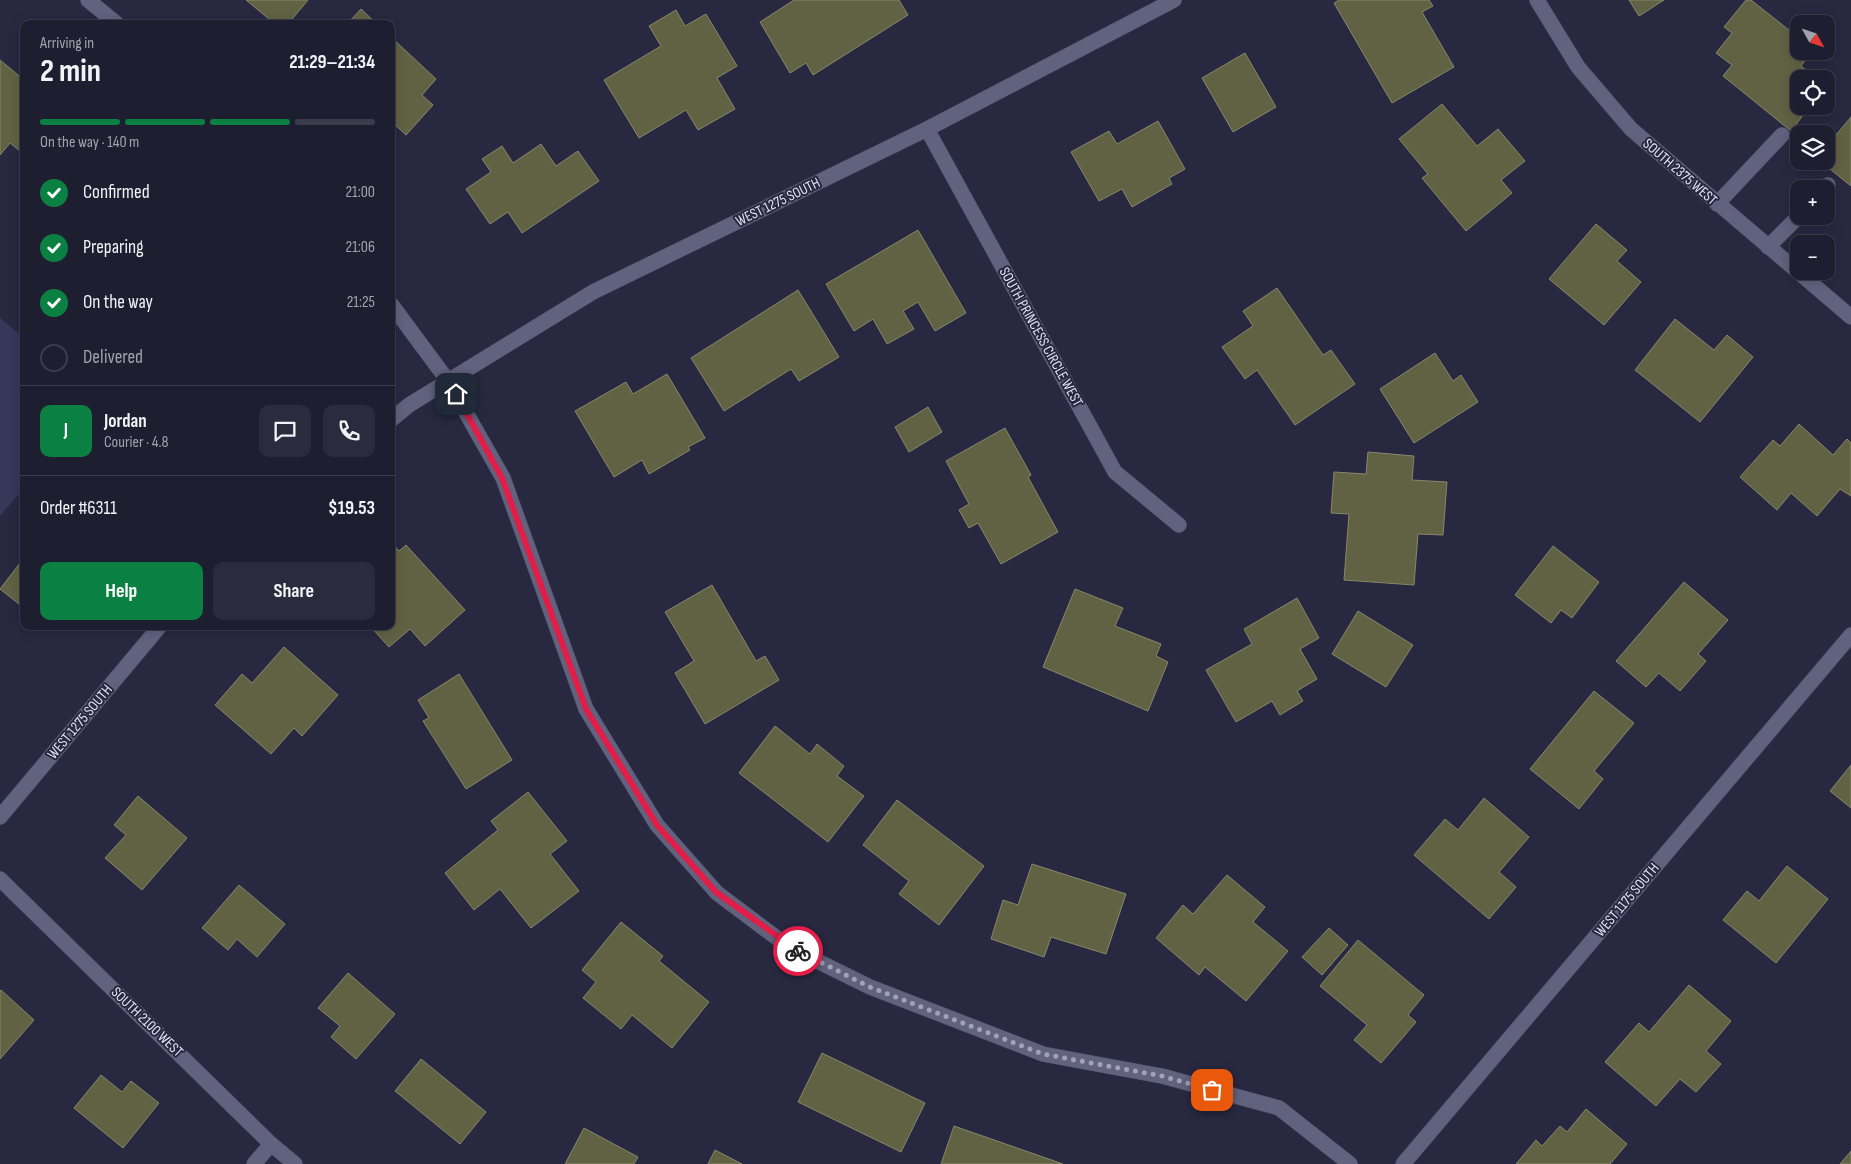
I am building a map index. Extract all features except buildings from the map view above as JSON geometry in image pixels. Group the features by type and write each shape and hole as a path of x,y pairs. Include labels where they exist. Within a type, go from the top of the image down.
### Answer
{"street":[{"path":"88,0 112,20"},
{"name":"WEST 1275 SOUTH","path":"395,417 409,405 593,292 927,128 1174,0"},
{"name":"SOUTH 2375 WEST","path":"1537,0 1578,67 1631,129 1851,317"},
{"name":"SOUTH PRINCESS CIRCLE WEST","path":"927,128 1116,472 1180,526"},
{"path":"1717,204 1782,135"},
{"path":"1768,247 1790,225"},
{"path":"395,309 448,381 502,478 586,709 657,825 716,892 789,947 870,987 1043,1054 1162,1076 1279,1108 1350,1164"},
{"name":"WEST 1275 SOUTH","path":"0,817 157,630"},
{"name":"WEST 1175 SOUTH","path":"1403,1164 1851,635"},
{"name":"SOUTH 2100 WEST","path":"0,879 271,1144 295,1164"},
{"path":"254,1164 271,1144"}],"shaded area":[{"path":"0,318 20,335 20,493 0,516"}],"way so far":[{"path":"798,951 870,987 1043,1054 1162,1076 1212,1090"}],"route":[{"path":"456,394 502,478 586,709 657,825 716,892 789,947 798,951"}]}
